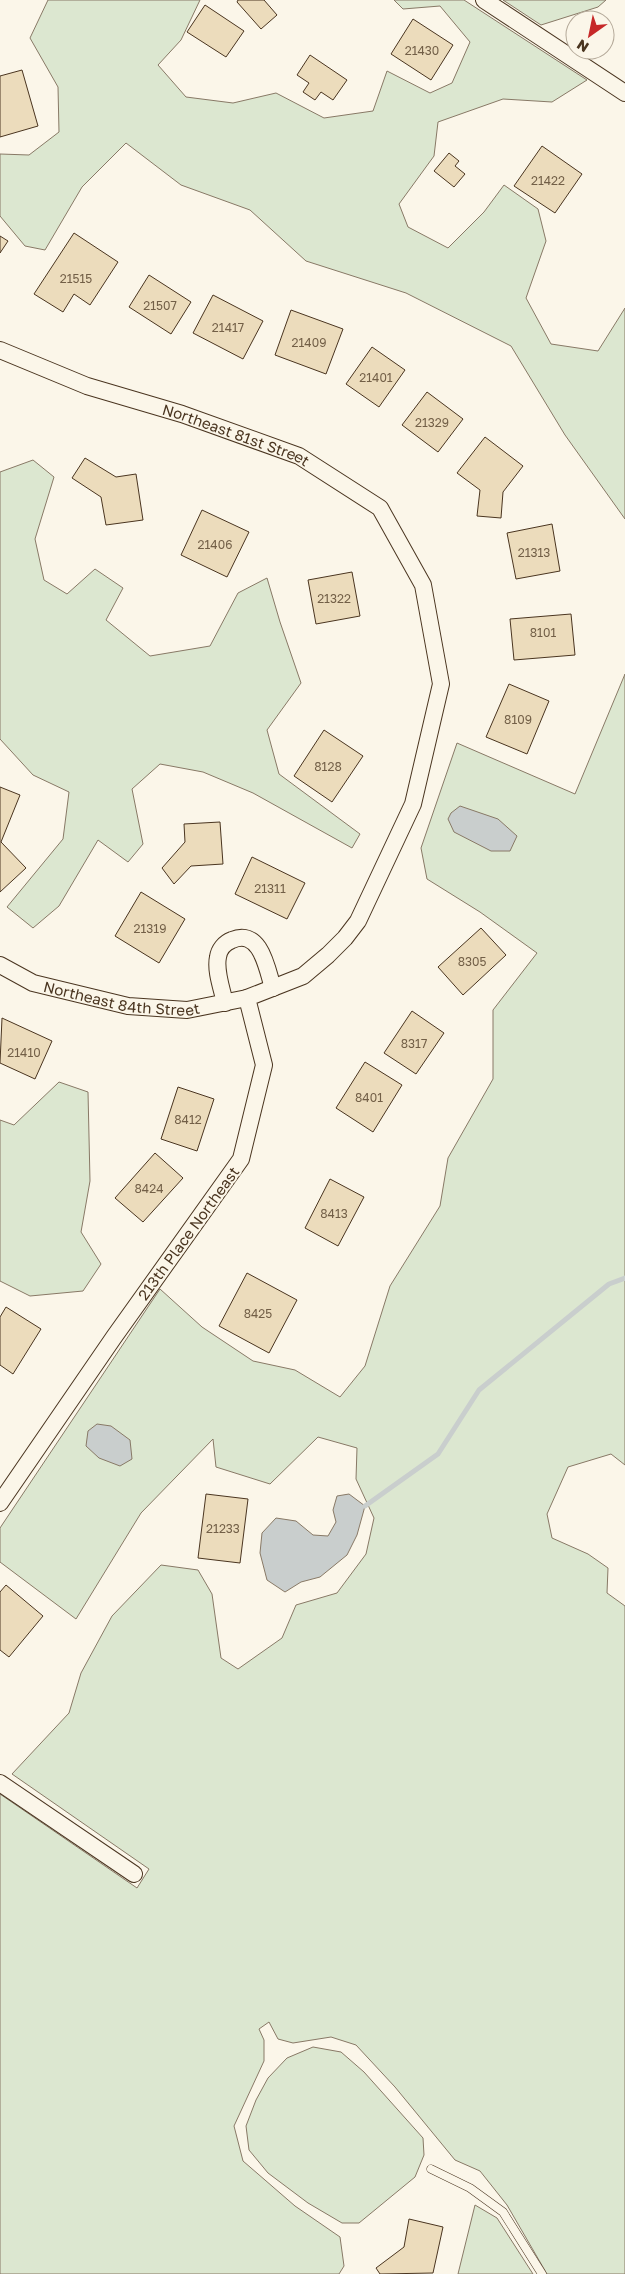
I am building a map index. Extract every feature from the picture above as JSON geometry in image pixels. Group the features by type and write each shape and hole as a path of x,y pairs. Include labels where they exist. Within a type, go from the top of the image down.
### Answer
{"street":[{"path":"484,0 625,93"},
{"name":"Northeast 81st Street","path":"0,350 87,386 182,414 299,456 380,508 423,585 441,684 413,804 358,921 328,955 303,976 273,988"},
{"path":"225,1003 217,958 224,944 231,940 247,939 259,947 273,988 247,998"},
{"name":"Northeast 84th Street","path":"0,965 33,983 128,1006 187,1010 247,998"},
{"name":"213th Place Northeast","path":"0,1503 114,1337 241,1159 264,1065 247,998"},
{"path":"0,1783 134,1874"}],"lane":[{"path":"431,2169 470,2188 502,2212 542,2274"}],"green space":[{"path":"48,0 200,0 181,40 158,65 186,97 233,103 276,93 324,118 373,111 387,71 430,93 452,83 470,42 440,6 403,9 394,0 464,0 587,80 552,102 503,99 438,122 434,156 399,204 408,227 448,248 484,212 504,185 538,209 546,241 526,298 551,344 598,351 625,308 625,519 565,435 511,346 406,293 306,261 250,210 181,185 126,143 82,187 45,250 25,246 0,216 0,154 29,155 59,132 58,87 30,38"},
{"path":"503,0 606,0 598,7 588,10 565,10 565,17 541,25"},
{"path":"33,460 54,477 35,539 44,580 67,594 95,569 123,588 106,620 150,656 210,646 238,593 267,578 301,683 267,730 279,774 360,834 352,848 253,793 203,772 160,764 132,789 143,844 128,862 98,840 59,906 33,928 7,907 63,839 69,792 33,775 0,739 0,472"},
{"path":"625,674 625,1465 611,1454 568,1467 547,1514 552,1538 588,1554 608,1568 607,1593 625,1606 625,2274 547,2274 507,2205 480,2171 455,2160 395,2087 356,2045 331,2037 293,2043 278,2039 269,2022 259,2029 264,2040 264,2061 234,2126 243,2161 295,2206 340,2237 344,2266 339,2274 0,2274 0,1794 137,1888 149,1869 12,1774 69,1713 81,1673 112,1616 161,1565 198,1570 212,1594 221,1658 238,1669 282,1638 296,1605 337,1593 366,1554 374,1518 356,1479 357,1448 318,1437 270,1484 216,1467 213,1439 141,1513 76,1619 0,1562 0,1528 160,1289 202,1327 253,1361 295,1370 340,1397 365,1366 390,1286 440,1206 448,1158 493,1079 493,1010 537,953 480,912 427,879 421,848 457,743 575,794"},
{"path":"59,1082 88,1092 90,1181 81,1232 101,1264 83,1291 30,1296 0,1281 0,1120 14,1125"},
{"path":"313,2047 341,2052 364,2072 423,2138 424,2155 415,2177 359,2223 342,2223 308,2203 268,2173 249,2150 246,2126 256,2100 268,2078 287,2058"},
{"path":"475,2205 497,2218 533,2274 458,2274"}],"shaded area":[{"path":"460,806 498,819 517,836 510,851 491,851 454,832 448,819 451,813"},
{"path":"97,1424 111,1426 130,1440 132,1459 120,1466 99,1458 86,1446 88,1431"},
{"path":"349,1494 365,1506 357,1535 347,1555 320,1577 301,1582 285,1592 267,1580 260,1553 262,1533 276,1518 296,1521 313,1535 328,1536 336,1522 333,1510 337,1496"}],"building":[{"path":"238,0 264,0 277,15 261,29 237,2"},
{"path":"205,5 244,31 226,57 187,32"},
{"path":"413,19 453,45 431,80 391,54"},
{"path":"310,55 347,80 333,100 321,92 315,100 303,92 309,83 297,75"},
{"path":"22,70 38,126 0,137 0,76"},
{"path":"542,146 582,174 555,213 514,186"},
{"path":"449,153 459,161 455,166 465,174 454,187 434,171"},
{"path":"74,233 118,262 90,305 74,294 63,312 34,294"},
{"path":"0,236 8,241 0,253"},
{"path":"149,275 191,302 171,334 129,307"},
{"path":"213,295 263,321 243,359 193,333"},
{"path":"291,310 343,329 326,374 275,355"},
{"path":"372,347 405,370 379,407 346,384"},
{"path":"427,392 463,419 438,452 402,425"},
{"path":"485,437 523,466 503,492 501,518 477,516 480,490 457,473"},
{"path":"85,458 116,477 136,474 143,520 106,525 101,497 72,478"},
{"path":"202,510 249,532 227,577 181,555"},
{"path":"552,524 560,571 516,579 507,533"},
{"path":"352,572 360,616 316,624 308,580"},
{"path":"571,614 575,655 514,660 510,619"},
{"path":"509,684 549,701 527,754 486,737"},
{"path":"324,730 363,756 332,802 294,776"},
{"path":"0,787 20,795 1,842 26,868 0,892"},
{"path":"220,822 223,864 191,866 174,884 162,868 185,842 184,824"},
{"path":"252,857 305,883 287,919 235,894"},
{"path":"141,892 185,919 159,963 115,936"},
{"path":"481,928 506,955 463,995 438,967"},
{"path":"412,1011 444,1033 416,1074 384,1053"},
{"path":"2,1018 52,1041 35,1079 0,1063"},
{"path":"365,1062 402,1085 373,1132 336,1108"},
{"path":"178,1087 214,1099 197,1151 161,1139"},
{"path":"155,1153 183,1178 143,1222 115,1198"},
{"path":"330,1179 364,1197 338,1246 305,1228"},
{"path":"247,1273 297,1300 269,1353 219,1326"},
{"path":"6,1307 41,1329 13,1374 0,1365 0,1317"},
{"path":"206,1494 248,1499 240,1563 198,1558"},
{"path":"6,1585 43,1616 9,1657 0,1650 0,1592"},
{"path":"409,2219 443,2227 433,2273 380,2274 376,2268 404,2247"}],"waterway":[{"path":"365,1506 438,1454 479,1390 609,1284 625,1278"}]}
